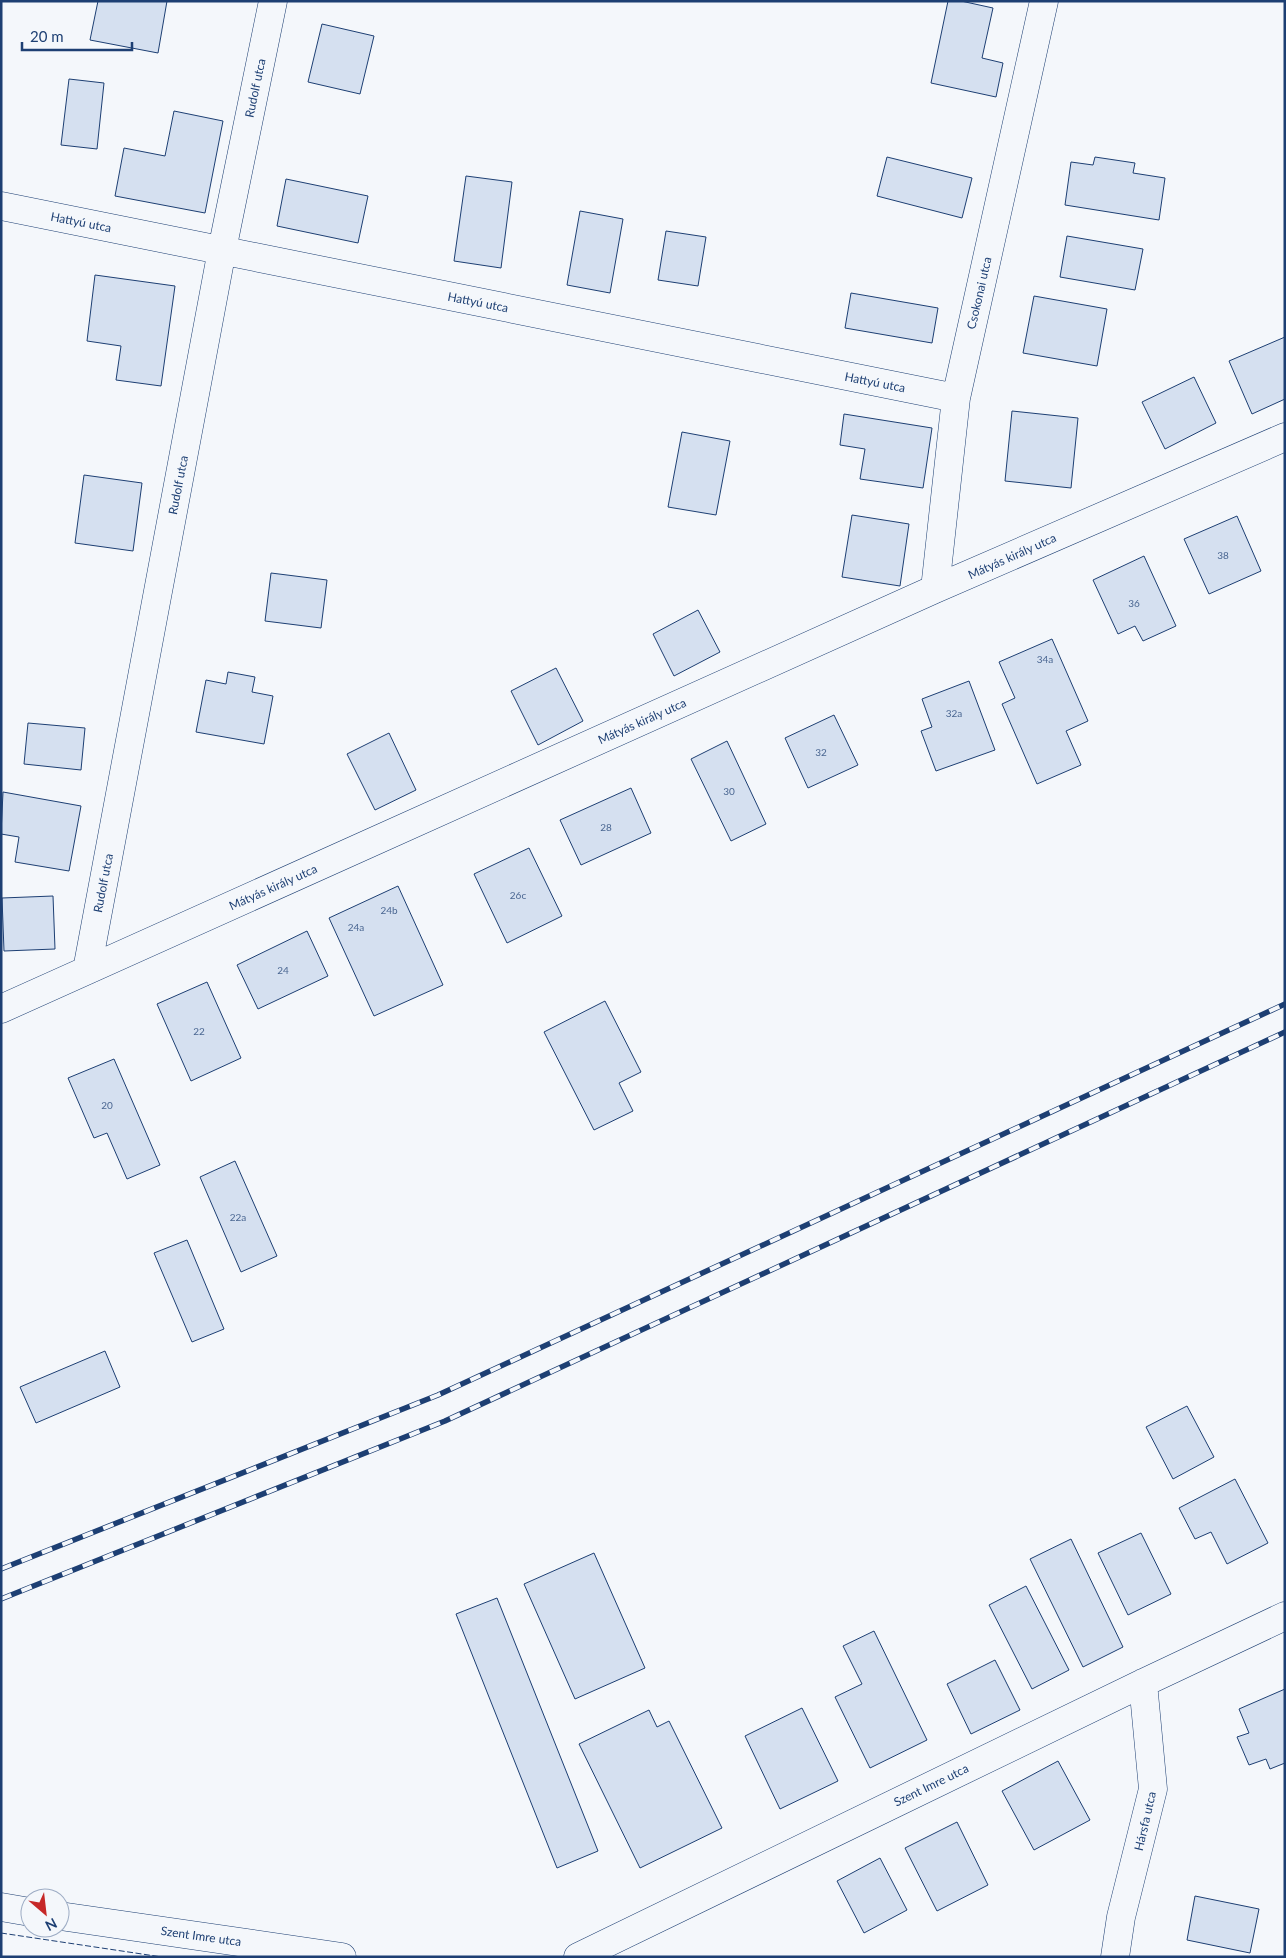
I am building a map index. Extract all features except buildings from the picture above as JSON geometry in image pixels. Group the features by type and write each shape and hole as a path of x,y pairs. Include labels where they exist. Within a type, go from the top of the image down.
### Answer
{"street":[{"name":"Rudolf utca","path":"87,970 222,250 273,1"},
{"name":"Csokonai utca","path":"935,589 956,398 1044,1"},
{"name":"Hattyú utca","path":"1,206 956,398"},
{"name":"Mátyás király utca","path":"1,1009 935,589 1285,437"},
{"name":"Szent Imre utca","path":"578,1957 1143,1682 1285,1616"},
{"name":"Hársfa utca","path":"1115,1957 1121,1917 1153,1789 1143,1682"},
{"path":"1,1908 20,1911"},
{"name":"Szent Imre utca","path":"70,1917 342,1957"}],"railway":[{"path":"1,1569 438,1395 1285,1004"},
{"path":"1,1599 445,1421 1285,1032"}],"fence":[{"path":"1,1933 162,1957"}]}
